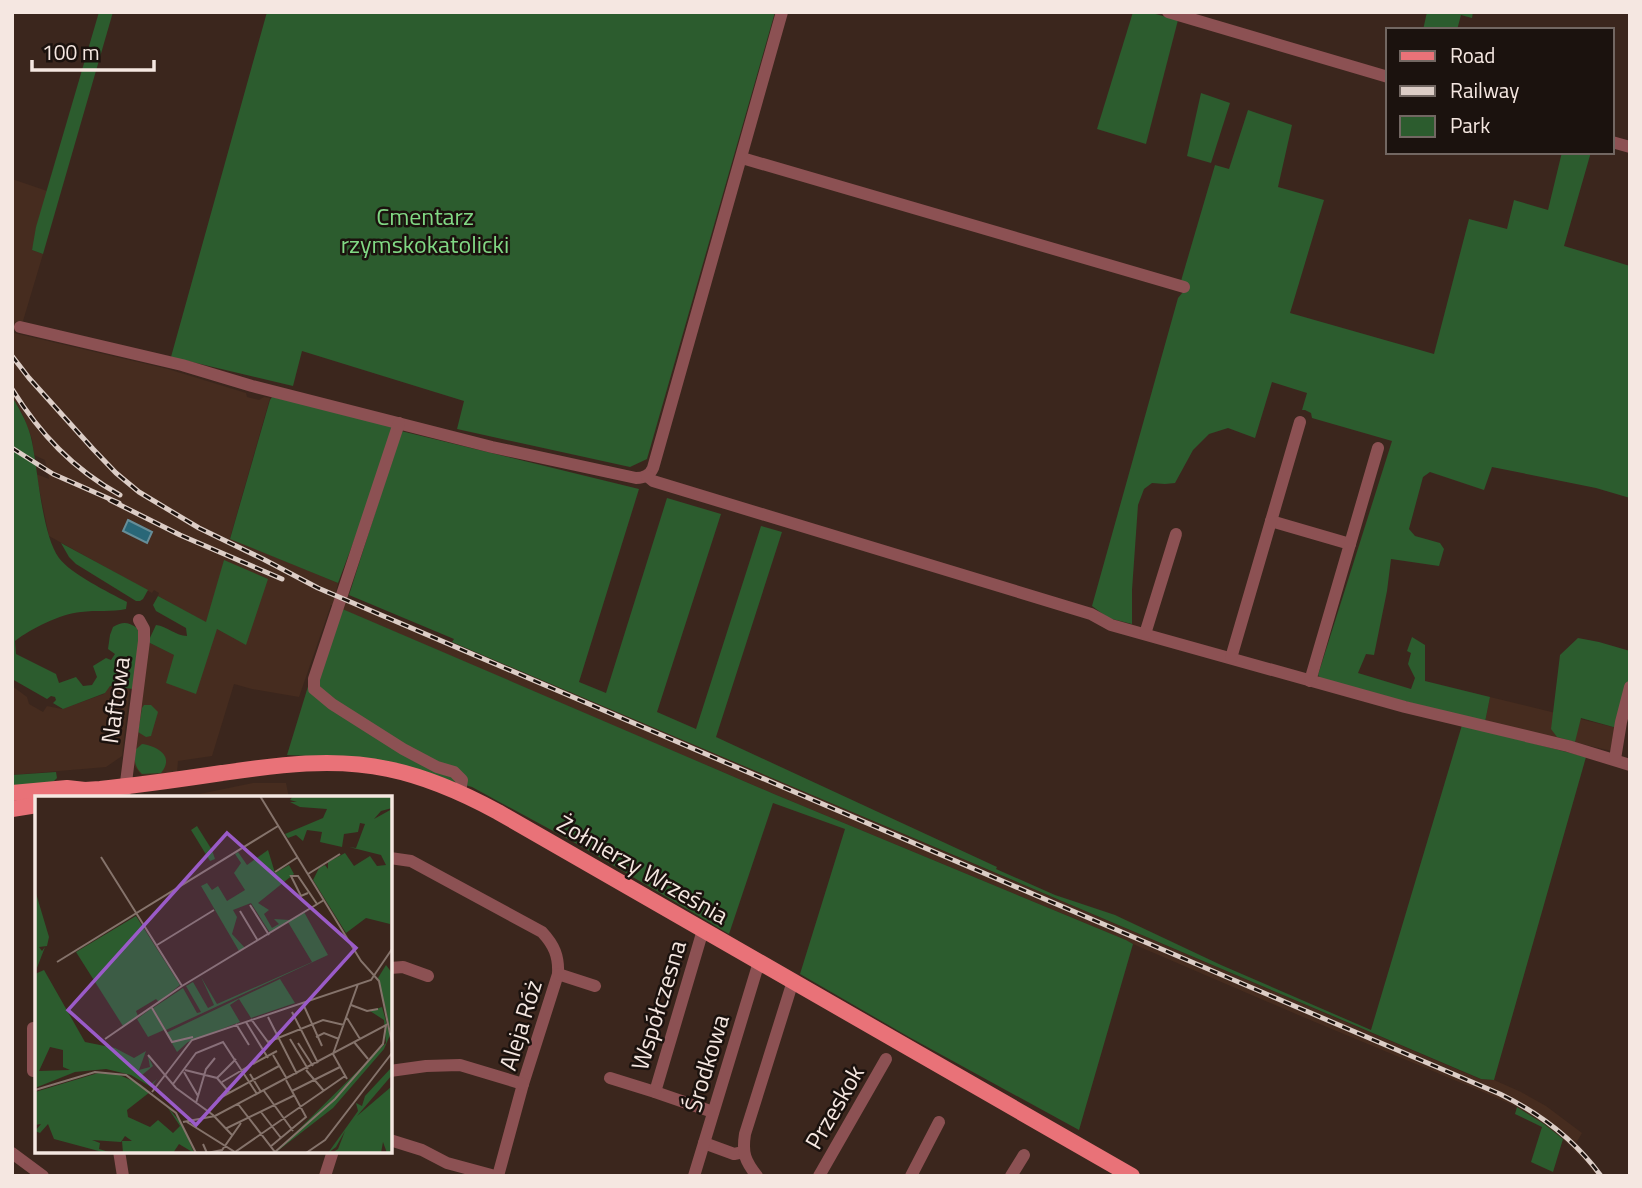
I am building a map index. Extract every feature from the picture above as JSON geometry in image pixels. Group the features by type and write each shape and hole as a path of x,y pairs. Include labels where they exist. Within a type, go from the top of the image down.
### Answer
{"main road":[{"name":"Żołnierzy Września","path":"12,793 67,788 78,794 125,792 268,767 328,763 388,769 419,777 460,792 498,812 1132,1176"},
{"path":"12,809 35,805"}],"street":[{"path":"20,327 182,365 252,386 492,447 641,478 653,468 782,12"},
{"path":"1168,12 1386,76"},
{"path":"742,159 1184,288"},
{"path":"1231,658 1300,422"},
{"path":"399,423 314,678 314,689 332,704 403,749 458,774 462,780 460,792"},
{"path":"1310,681 1378,448"},
{"path":"647,475 653,481 1091,614 1103,622 1145,635 1405,707 1568,746 1630,765"},
{"path":"1271,521 1350,544"},
{"path":"1145,635 1176,534"},
{"name":"Naftowa","path":"125,792 144,641 144,629 139,620"},
{"path":"1615,759 1624,738 1630,687"},
{"name":"Aleja Róż","path":"392,858 411,861 542,932 556,951 558,974 497,1176"},
{"name":"Współczesna","path":"654,1092 703,930"},
{"name":"Środkowa","path":"694,1176 758,962"},
{"path":"392,968 403,967 428,976"},
{"path":"558,974 594,986"},
{"path":"757,1176 746,1161 743,1147 745,1134 793,981"},
{"path":"33,1028 35,1070"},
{"name":"Przeskok","path":"819,1176 886,1059"},
{"path":"392,1071 460,1065 523,1084"},
{"name":"Współczesna","path":"610,1078 713,1112"},
{"path":"911,1176 939,1122"},
{"path":"392,1141 422,1150 447,1163 497,1176"},
{"path":"704,1143 734,1154 744,1152"},
{"path":"12,1153 43,1176"},
{"path":"119,1153 123,1176"},
{"path":"325,1176 332,1153"},
{"path":"1011,1176 1024,1155"}],"shaded area":[{"path":"12,179 47,191 32,250 43,254 23,321 17,322 14,333 168,369 246,393 247,397 259,400 270,398 230,538 338,583 333,605 299,697 234,684 212,756 178,761 177,772 142,776 133,761 148,642 174,655 217,629 246,645 158,596 159,593 154,590 152,593 49,536 36,474 49,479 45,460 34,455 32,439 22,413 12,397"},
{"path":"346,597 1480,1079 1494,1080 1521,1092 1546,1106 1582,1133 1576,1143 1604,1176 1597,1176 1563,1139 1517,1107 341,609"},
{"path":"12,686 27,697 29,704 43,712 47,706 62,709 104,694 109,686 130,688 122,756 106,767 12,775"},
{"path":"1490,697 1617,728 1612,751 1485,722"},
{"path":"253,783 286,783 289,796 190,796"}],"green space":[{"path":"99,12 113,12 43,254 32,250 36,227"},
{"name":"Cmentarz rzymskokatolicki","path":"267,12 775,12 647,459 630,467 457,429 464,401 302,351 293,386 171,357"},
{"path":"1133,12 1148,12 1178,20 1146,144 1097,129"},
{"path":"1427,12 1473,12 1472,18 1461,15 1458,28 1423,28"},
{"path":"1201,93 1230,103 1211,163 1187,156"},
{"path":"1248,110 1292,125 1278,187 1324,200 1290,313 1434,354 1469,219 1507,229 1514,200 1548,210 1562,154 1590,154 1564,246 1630,266 1630,498 1596,488 1492,467 1484,490 1430,472 1423,477 1409,529 1415,536 1440,543 1444,549 1439,566 1391,559 1374,655 1366,654 1358,673 1411,689 1415,678 1408,664 1411,653 1407,651 1412,637 1425,645 1425,681 1490,697 1485,722 1322,680 1318,675 1392,441 1312,418 1311,413 1302,410 1307,393 1272,382 1255,438 1228,428 1209,434 1193,450 1175,483 1152,483 1144,489 1138,505 1132,624 1108,618 1092,606 1178,298 1183,292 1181,281 1215,165 1229,169"},
{"path":"12,397 31,436 45,519 53,548 65,564 81,576 127,602 126,609 73,613 46,622 15,641 16,654 56,674 59,683 76,677 83,686 92,685 97,677 93,666 106,658 111,660 115,654 108,649 113,627 123,623 131,624 137,628 140,637 133,689 110,686 105,693 63,709 53,703 55,697 47,699 12,679"},
{"path":"272,397 394,424 376,482 338,583 230,539"},
{"path":"401,431 639,489 579,682 606,693 667,498 721,514 657,712 696,729 761,526 782,532 716,737 997,867 996,869 1055,895 1115,915 1221,965 1371,1030 1462,725 1586,757 1494,1080 1481,1079 452,642 454,639 349,595"},
{"path":"61,543 148,590 143,599 136,601 76,564"},
{"path":"224,560 268,579 246,645 217,629 196,694 166,683 174,655 148,642 156,625 187,636 186,628 156,611 153,605 158,596 206,622"},
{"path":"333,605 1133,944 1079,1130 800,974 845,829 773,803 729,934 577,844 472,787 374,759 287,755"},
{"path":"1578,638 1630,651 1630,679 1617,728 1581,718 1575,742 1557,737 1551,729 1560,655"},
{"path":"144,705 151,705 158,712 151,736 146,737 138,732"},
{"path":"142,744 153,747 165,757 165,767 161,773 142,774 137,768 135,750"},
{"path":"56,772 57,778 52,783 12,786 12,775"},
{"path":"1517,1107 1563,1139 1553,1172 1531,1162 1542,1127 1515,1114"}],"water":[{"path":"128,520 152,532 147,543 123,531"}],"railway":[{"path":"12,356 116,473 139,492 199,528 318,588 1500,1094 1529,1110 1568,1139 1601,1176"},
{"path":"12,389 34,421 59,449 87,474 120,495"},
{"path":"12,448 53,474 119,503"},
{"path":"110,500 180,535 282,579"}]}
